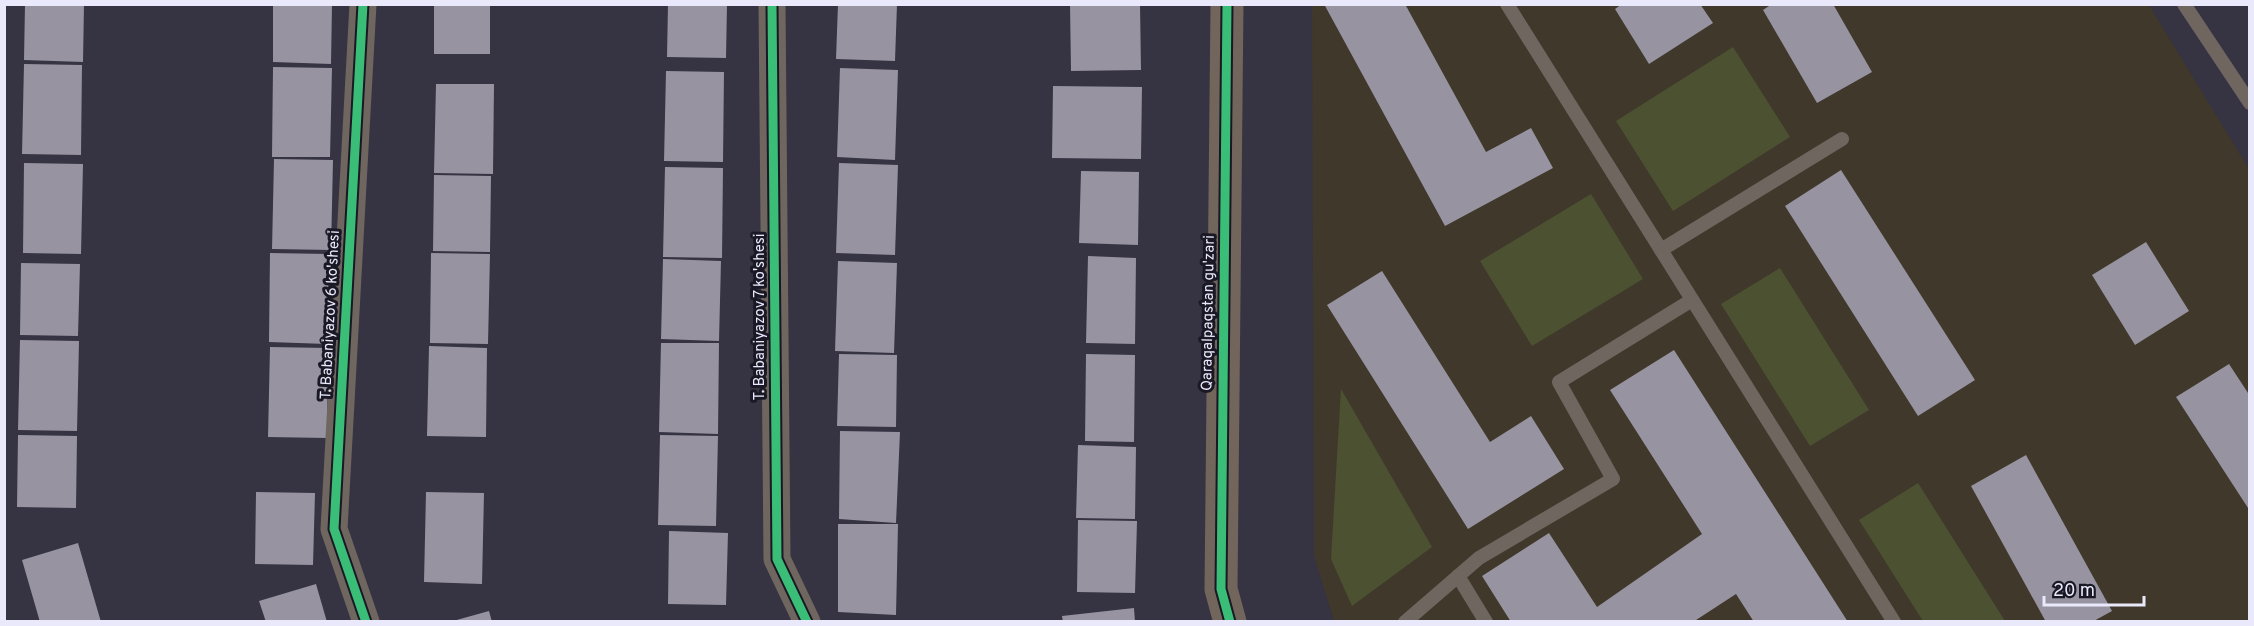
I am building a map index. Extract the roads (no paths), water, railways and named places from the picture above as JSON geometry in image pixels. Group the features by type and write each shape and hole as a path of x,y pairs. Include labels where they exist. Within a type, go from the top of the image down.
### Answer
{"street":[{"name":"T. Babaniyazov 6 ko'shesi","path":"363,4 334,529 366,621"},
{"name":"T. Babaniyazov 7 ko'shesi","path":"772,4 777,559 807,621"},
{"name":"Qaraqalpaqstan gu'zari","path":"1227,4 1221,590 1230,621"}],"lane":[{"path":"1507,4 1894,621"},
{"path":"2184,4 2250,103"},
{"path":"1661,250 1842,139"},
{"path":"1405,621 1479,558 1613,479 1559,382 1692,300"},
{"path":"1458,576 1486,621"}]}
